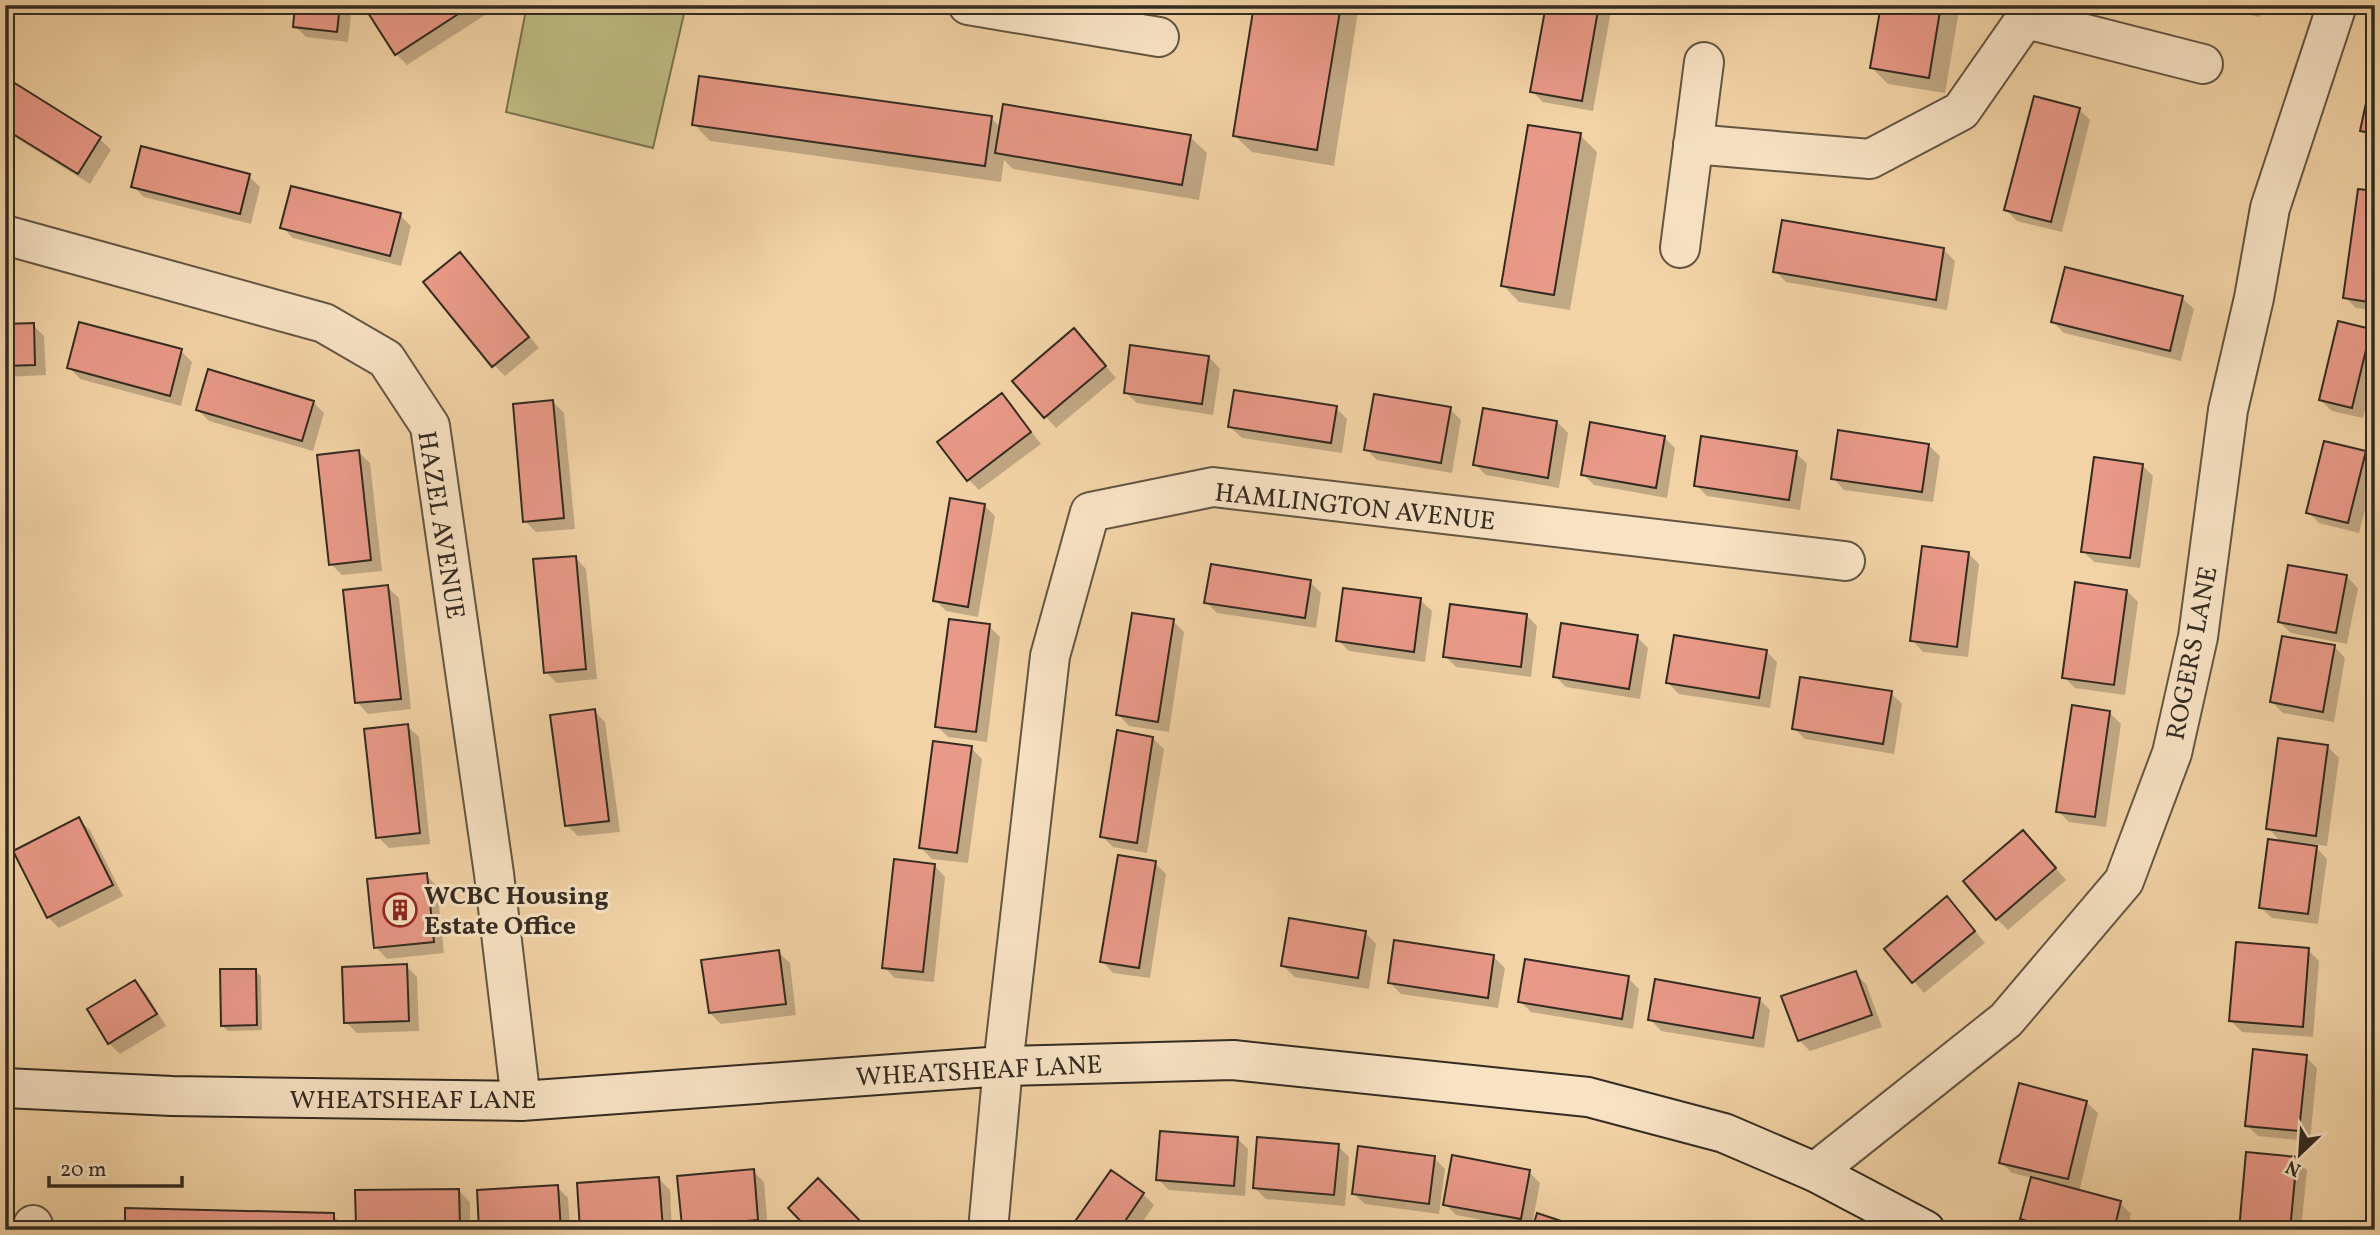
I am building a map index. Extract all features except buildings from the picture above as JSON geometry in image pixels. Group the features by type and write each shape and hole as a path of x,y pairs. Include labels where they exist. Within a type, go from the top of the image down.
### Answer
{"street":[{"path":"968,5 1159,37"},
{"name":"ROGERS LANE","path":"1815,1172 2006,1020 2124,881 2172,752 2198,637 2228,410 2254,299 2270,208 2337,5"},
{"path":"1693,144 1870,159 1961,111 2031,12 2203,64"},
{"path":"1680,248 1704,62"},
{"name":"HAZEL AVENUE","path":"5,235 324,323 386,359 430,426 494,874 521,1101"},
{"name":"HAMLINGTON AVENUE","path":"1003,1066 1050,656 1090,512 1213,487 1845,561"},
{"name":"WHEATSHEAF LANE","path":"5,1088 172,1096 521,1101 1003,1066 1233,1060 1588,1097 1724,1133 1815,1172 1925,1230"},
{"path":"988,1230 1003,1066"}],"shaded area":[{"path":"527,5 686,5 653,148 506,112"}],"place":[{"name":"WCBC Housing Estate Office","path":"400,910"}]}
